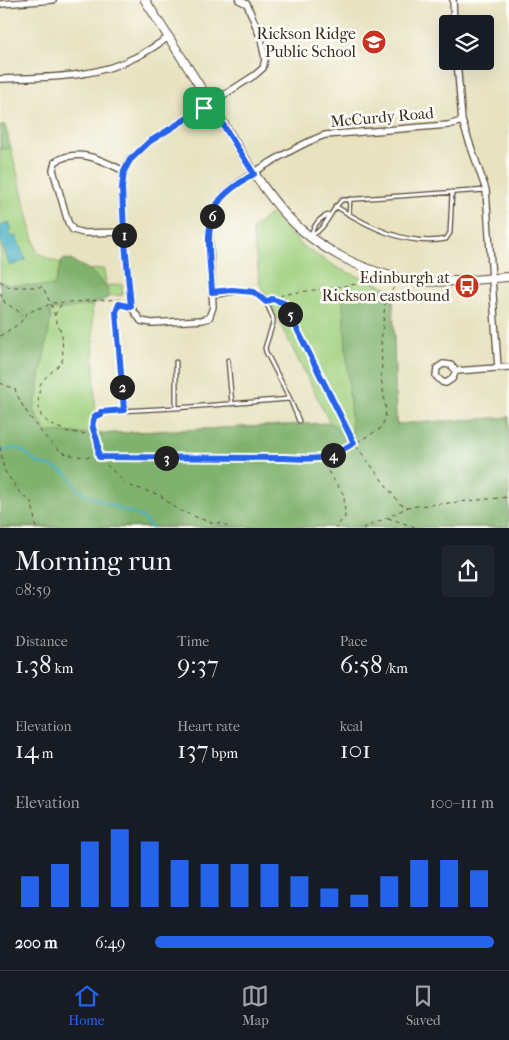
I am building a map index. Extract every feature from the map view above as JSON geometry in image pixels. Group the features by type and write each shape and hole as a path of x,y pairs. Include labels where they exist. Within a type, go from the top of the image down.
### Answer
{"main road":[{"path":"145,0 254,174 287,216 310,236 343,257 384,274 426,281 509,277"}],"street":[{"path":"0,4 53,0"},
{"path":"131,307 124,232 122,188 124,171 130,160 149,142 255,75 263,68 265,59 261,38 249,2 239,0"},
{"path":"453,0 454,15"},
{"path":"0,79 91,73 137,57 169,37"},
{"path":"459,70 462,121 486,190 498,368"},
{"name":"McCurdy Road","path":"131,307 141,321 152,323 209,318 213,307 209,231 211,219 219,201 231,189 308,141 325,135 448,125 462,121"},
{"path":"124,171 90,155 62,158 55,162 53,170 68,222 73,230 84,233 124,232"},
{"path":"456,371 509,367"}],"lane":[{"path":"310,236 313,228 322,217 328,215 342,200 486,190"},
{"path":"335,206 378,230 408,238 436,241 446,239 450,232 452,192"},
{"path":"349,215 350,199"},
{"path":"310,236 319,232 328,221 328,215"},
{"path":"212,292 218,295 254,292 266,302 273,318 266,344 266,352 299,421"},
{"path":"124,410 116,312 119,304 131,307"},
{"path":"228,360 232,404"},
{"path":"176,362 176,408"},
{"path":"101,412 290,399"}],"path":[{"path":"266,302 284,294 365,283 370,279"},
{"path":"0,281 9,287 41,286 51,303 62,334 63,358 61,363 40,385 38,403 41,416 50,424 69,432 87,434 94,432"},
{"path":"0,383 15,389 18,399 34,423 59,450 68,454 99,457 284,458 313,460 336,454 380,429 385,419 386,409 381,378 381,343 385,304 395,286"},
{"path":"0,293 5,303 17,310 22,316"},
{"path":"284,294 284,303 354,443 400,504 408,507"},
{"path":"0,336 20,322 22,316 51,303 130,298"},
{"path":"272,299 284,303"},
{"path":"55,316 62,302"},
{"path":"101,412 101,415 96,415 92,421 98,441 99,457 127,485 160,495 176,509 212,523 222,523 229,528"},
{"path":"0,447 4,470 21,494 32,503 36,528"},
{"path":"319,458 344,495 346,518 335,528"},
{"path":"362,528 408,507 509,497"},
{"path":"387,518 418,528"}],"green space":[{"path":"0,125 5,125 37,252 49,259 80,270 104,269 106,286 122,284 123,295 92,297 96,434 330,423 260,284 252,229 270,214 304,247 339,269 393,290 396,424 509,418 509,527 0,528"},
{"path":"0,125 5,125 11,148 0,150"},
{"path":"68,259 88,269 107,287 108,298 92,305 50,311 51,319 34,410 47,432 96,434 330,423 352,433 342,292 393,290 396,424 509,417 509,527 0,527 0,281 8,285 54,286 62,260"}],"water":[{"path":"9,222 12,230 9,232 11,237 16,236 26,260 10,266 0,240 0,226"}],"waterway":[{"path":"0,451 15,448 24,451 37,463 66,473 79,490 102,502 142,517 152,528"}],"place":[{"name":"Rickson Ridge Public School","path":"374,42"},
{"name":"Edinburgh at Rickson eastbound","path":"467,286"}],"route":[{"path":"210,104 254,174 231,189 219,201 211,219 209,231 212,292 232,290 236,292 254,292 266,302 272,299 284,303 354,443 336,454 313,460 284,458 99,457 98,441 92,421 94,417 101,415 101,412 124,410 116,312 119,304 131,307 124,232 122,188 124,171 130,160 140,149 204,108 210,104"}]}
